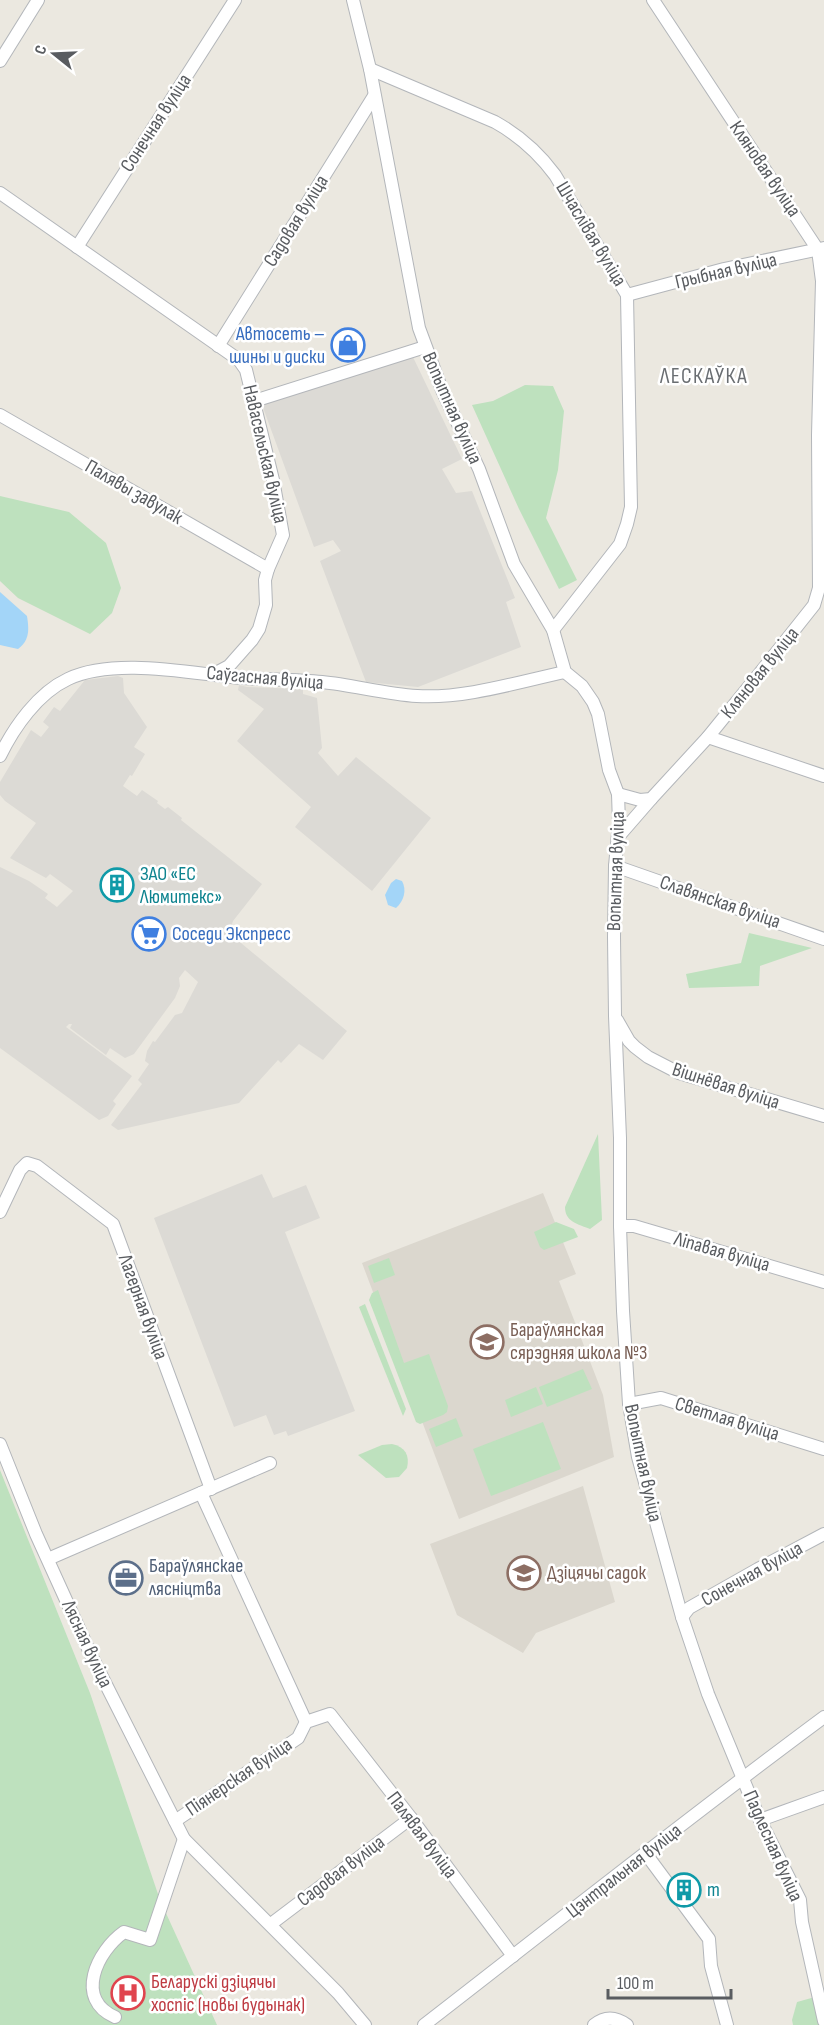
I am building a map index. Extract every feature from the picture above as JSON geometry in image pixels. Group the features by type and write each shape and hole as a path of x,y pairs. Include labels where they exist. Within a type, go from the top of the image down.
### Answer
{"street":[{"path":"0,61 38,0"},
{"name":"Сонечная вуліца","path":"78,247 235,0"},
{"name":"Вопытная вуліца","path":"353,0 370,69 419,328 425,347 479,470 514,564 554,630 565,672 582,686 593,702 598,714 609,771 618,794 620,823 615,866 615,1016 620,1138 620,1226 629,1404 638,1457 682,1617 708,1694 743,1777"},
{"name":"Кляновая вуліца","path":"617,838 708,737 819,607 818,435 821,249 654,0"},
{"name":"Шчаслівая вуліца","path":"370,69 495,122 526,142 555,175 627,295 631,507 620,544 554,630"},
{"name":"Садовая вуліца","path":"218,346 374,96"},
{"name":"Навасельская вуліца","path":"0,193 218,346 243,365 246,370 273,480 283,535 265,580 266,605 258,629 252,640 229,666 214,674"},
{"name":"Грыбная вуліца","path":"627,295 724,269 821,249"},
{"path":"254,401 425,347"},
{"name":"Палявы завулак","path":"0,415 268,569"},
{"name":"Саўгасная вуліца","path":"0,756 12,735 48,691 70,678 96,671 132,669 322,682 427,696 479,690 565,672"},
{"path":"708,737 824,776"},
{"path":"618,794 640,800 651,799"},
{"name":"Славянская вуліца","path":"615,866 824,939"},
{"name":"Вішнёвая вуліца","path":"615,1016 623,1032 635,1047 648,1057 679,1073 824,1116"},
{"name":"Лагерная вуліца","path":"0,1212 20,1170 27,1163 37,1166 112,1224 206,1491 306,1722"},
{"name":"Ліпавая вуліца","path":"620,1226 634,1226 824,1282"},
{"name":"Светлая вуліца","path":"629,1404 661,1398 824,1449"},
{"name":"Лясная вуліца","path":"0,1444 36,1534 90,1655 184,1839 338,1993 364,2025"},
{"path":"48,1559 270,1463"},
{"name":"Сонечная вуліца","path":"682,1617 689,1608 824,1534"},
{"name":"Піянерская вуліца","path":"175,1821 298,1738 306,1722 330,1714"},
{"name":"Палявая вуліца","path":"330,1714 411,1818 513,1956"},
{"name":"Цэнтральная вуліца","path":"424,2025 743,1777 824,1717"},
{"name":"Падлесная вуліца","path":"743,1777 760,1820 800,1900 802,1922 824,2021"},
{"path":"760,1820 824,1797"},
{"name":"Садовая вуліца","path":"271,1924 411,1818"},
{"path":"115,2017 103,2010 94,1997 92,1988 94,1972 106,1948 124,1932 150,1940 184,1839"},
{"path":"646,1854 709,1939 711,1966 727,2025"},
{"path":"594,2025 606,2018 614,2018 627,2025"}],"shaded area":[{"path":"412,355 462,459 442,469 456,493 472,491 515,598 506,602 521,647 418,687 366,682 320,561 341,551 333,540 314,547 261,402"},
{"path":"118,676 123,678 124,693 147,727 134,747 145,754 123,786 137,796 142,790 165,809 168,807 182,818 181,820 262,884 233,921 229,933 347,1031 323,1060 299,1044 281,1063 278,1060 239,1103 118,1130 111,1125 142,1084 138,1080 149,1064 145,1061 147,1051 175,1015 182,1013 198,982 185,970 179,978 180,986 175,998 134,1054 125,1058 110,1048 106,1055 70,1028 72,1024 66,1027 132,1076 113,1101 116,1104 108,1116 99,1120 0,1048 0,867 29,881 48,894 45,898 57,907 73,891 50,874 46,878 10,858 36,823 5,801 0,795 0,782 31,730 41,737 49,727 43,722 54,707 60,711 85,680"},
{"path":"239,685 303,689 303,694 317,698 322,748 318,753 338,776 356,757 431,818 372,891 295,827 311,807 237,741 264,709 238,690"},
{"path":"262,1174 273,1198 306,1185 320,1218 285,1232 355,1411 288,1436 286,1431 274,1435 266,1415 234,1427 154,1218"},
{"name":"Бараўлянская сярэдняя школа №3","path":"543,1193 576,1274 559,1281 603,1395 614,1457 459,1519 362,1263"},
{"name":"Дзіцячы садок","path":"583,1486 615,1602 536,1633 523,1653 457,1615 430,1544"}],"green space":[{"path":"525,385 553,386 564,411 558,470 546,518 577,580 559,589 519,509 472,405 493,401"},
{"path":"0,496 69,512 106,543 121,588 112,613 90,634 18,598 0,581"},
{"path":"749,933 812,948 760,966 759,986 689,988 686,974 741,963"},
{"path":"598,1134 602,1220 590,1229 570,1219 565,1207"},
{"path":"556,1222 574,1229 578,1237 544,1250 540,1247 534,1232"},
{"path":"389,1258 395,1275 374,1283 368,1266"},
{"path":"378,1290 404,1363 429,1354 448,1406 447,1412 443,1415 420,1424 416,1422 369,1300 372,1293"},
{"path":"365,1304 406,1409 403,1416 359,1307"},
{"path":"583,1369 592,1389 547,1407 539,1387"},
{"path":"536,1387 543,1404 511,1417 505,1400"},
{"path":"456,1418 463,1436 436,1447 429,1429"},
{"path":"543,1422 561,1469 491,1496 473,1449"},
{"path":"392,1444 403,1449 407,1455 407,1468 399,1477 386,1478 358,1455 382,1445"},
{"path":"0,1470 90,1693 160,1900 217,2025 0,2025"},
{"path":"815,1997 823,2025 793,2025 792,2020 797,2002"}],"water":[{"path":"0,592 27,616 28,634 25,642 18,649 0,645"},
{"path":"396,879 404,884 404,895 396,908 388,905 385,895 391,883"}],"place":[{"name":"Автосеть – шины и диски","path":"348,345"},
{"name":"ЗАО «ЕС Люмитекс»","path":"117,885"},
{"name":"Соседи Экспресс","path":"149,934"},
{"name":"Бараўлянская сярэдняя школа №3","path":"487,1342"},
{"name":"Дзіцячы садок","path":"524,1573"},
{"name":"Бараўлянскае лясніцтва","path":"126,1578"},
{"name":"т","path":"684,1890"},
{"name":"Беларускі дзіцячы хоспіс (новы будынак)","path":"128,1993"}],"district":[{"name":"ЛЕСКАЎКА","path":"704,376"}]}
